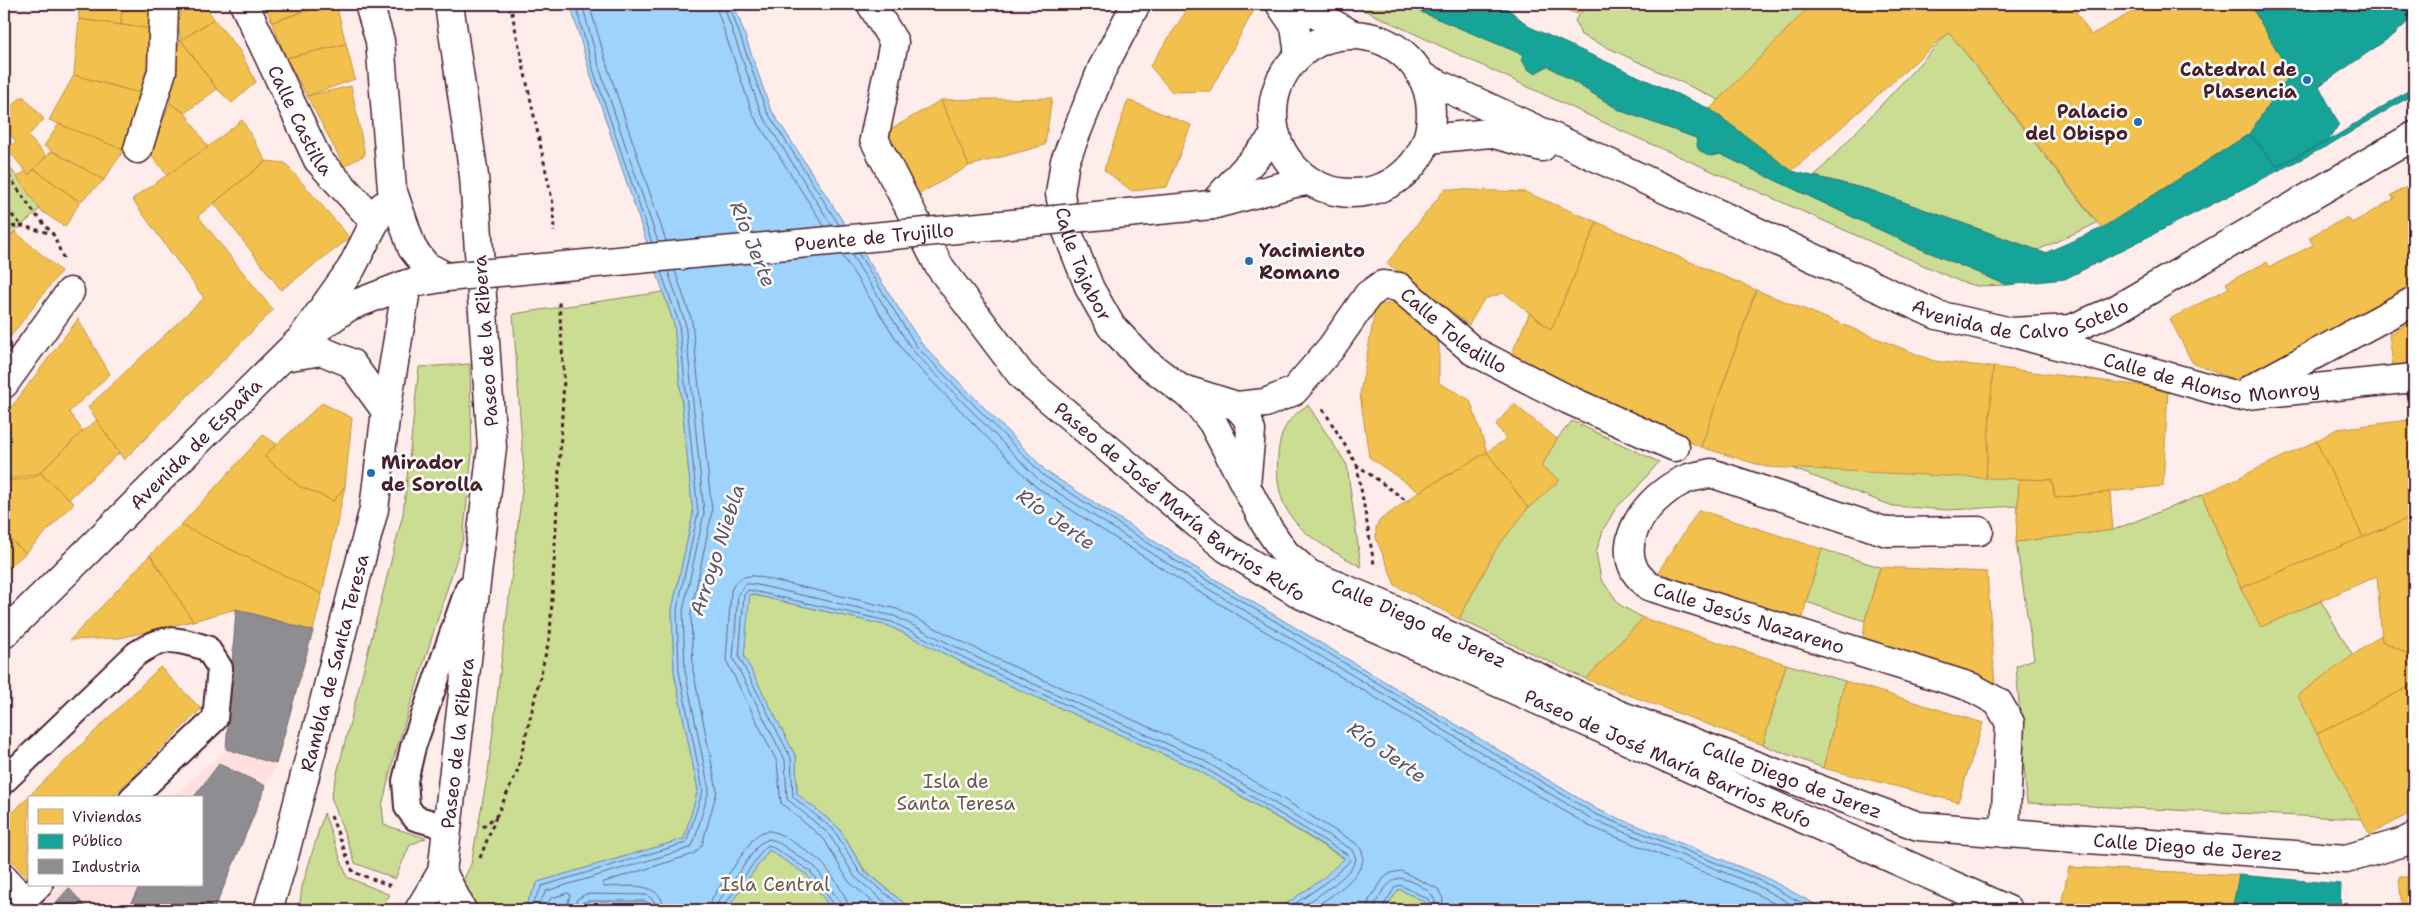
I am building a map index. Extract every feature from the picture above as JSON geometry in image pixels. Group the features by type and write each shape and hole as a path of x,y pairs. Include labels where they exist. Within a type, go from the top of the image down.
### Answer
{"street":[{"path":"138,149 162,71 164,4"},
{"name":"Calle Castilla","path":"244,4 318,160 375,222"},
{"path":"369,4 380,41 392,189 412,248 426,266 447,277"},
{"name":"Paseo de la Ribera","path":"411,900 442,869 492,447 474,176 449,4"},
{"name":"Paseo de José María Barrios Rufo","path":"871,4 894,42 874,139 939,266 1022,376 1226,548 1302,595 2008,910"},
{"name":"Calle Tajabor","path":"1136,4 1095,87 1066,160 1060,194 1071,240 1090,289 1111,326 1144,361 1183,389 1213,423 1246,485"},
{"path":"1280,4 1295,26 1299,55"},
{"path":"1298,4 1351,34"},
{"path":"1351,34 1373,37 1393,45 1410,59 1423,77 1432,118 1428,139 1417,161 1399,178 1377,189 1352,193 1328,189 1309,181 1287,159 1276,135 1273,114 1276,92 1285,72 1299,55 1315,44 1332,37 1351,34"},
{"name":"Avenida de Calvo Sotelo","path":"1423,77 1936,315 2011,332 2071,329 2115,310 2414,136"},
{"name":"Avenida de Calvo Sotelo","path":"1428,139 1490,133 1612,165"},
{"path":"1212,205 1276,135"},
{"name":"Puente de Trujillo","path":"407,284 447,277 1212,205 1309,181"},
{"path":"291,350 351,269 392,189"},
{"name":"Avenida de España","path":"4,634 291,350 348,307 407,284"},
{"name":"Rambla de Santa Teresa","path":"268,910 282,864 374,509 386,411 407,284"},
{"name":"Calle Toledillo","path":"1183,389 1237,406 1265,403 1294,391 1331,348 1368,295 1382,286 1399,287 1473,351 1569,400 1675,447"},
{"path":"4,384 70,292"},
{"path":"2237,396 2414,301"},
{"name":"Calle de Alonso Monroy","path":"2011,332 2237,396 2414,378"},
{"path":"291,350 322,351 351,363 386,411"},
{"path":"1237,406 1247,417 1251,431 1246,485"},
{"name":"Calle Jesús Nazareno","path":"1979,531 1887,532 1711,473 1688,479 1666,491 1647,509 1634,527 1630,548 1634,571 1648,586 1971,687 1998,702 2010,723 2005,833"},
{"name":"Calle Diego de Jerez","path":"1246,485 1266,526 1284,553 1309,574 1381,604 1617,714 1918,826 2346,859 2414,837"},
{"path":"442,869 462,910"}],"lane":[{"path":"447,827 415,818 407,807 405,781 413,747 479,553"},
{"path":"4,781 136,654 154,642 176,639 207,648 220,668 215,719 134,796"},
{"path":"7,886 25,900 39,886"}],"path":[{"path":"510,4 552,204 554,233"},
{"path":"4,169 35,214 53,234 62,253 70,292"},
{"path":"4,202 11,214 22,226"},
{"path":"4,214 11,214"},
{"path":"4,227 22,226 53,234"},
{"path":"442,869 497,815 517,772 550,636 564,379 558,292"},
{"path":"1305,378 1357,465 1381,604"},
{"path":"1357,465 1408,502"},
{"path":"330,814 353,872 411,900"}],"shaded area":[{"path":"226,749 276,764 214,910 36,910 61,886 202,886 202,796 173,796"}],"green space":[{"path":"1351,4 1402,4 1524,55 1522,60 1526,68 1535,73 1548,66 1621,111 1696,138 1698,149 1706,154 1714,156 1720,154 1914,246 2007,285 1977,286 1961,282 1624,132"},
{"path":"1588,4 1796,4 1806,10 1719,100 1581,35 1575,20"},
{"path":"1949,32 2097,223 2038,250 1870,190 1815,176"},
{"path":"4,161 42,207 4,242"},
{"path":"663,292 674,324 693,514 672,610 674,672 698,790 684,839 538,882 523,910 449,910 471,864 488,772 524,474 513,314"},
{"path":"470,364 472,454 463,539 394,757 382,806 384,825 426,838 410,845 395,879 355,863 331,797 403,514 419,367"},
{"path":"1308,405 1347,465 1361,567 1326,547 1298,525 1288,512 1281,497 1278,478 1278,455 1283,432 1295,414"},
{"path":"1572,421 1659,462 1634,491 1616,508 1604,528 1596,552 1601,579 1620,605 1643,618 1586,679 1459,619 1496,549 1528,508 1559,480 1541,467 1557,439"},
{"path":"1791,468 2019,479 2018,506 1948,510 1893,506"},
{"path":"2202,495 2241,588 2261,626 2321,601 2353,656 2298,695 2362,819 2027,803 2016,666 2034,659 2016,542 2113,530"},
{"path":"1822,549 1880,567 1865,621 1806,602"},
{"name":"Isla de Santa Teresa","path":"749,594 889,626 991,677 1196,769 1345,859 1321,880 1277,910 925,910 906,905 864,869 838,827 797,794 796,757 744,656"},
{"path":"1786,664 1845,681 1823,768 1763,745"},
{"path":"324,813 347,877 390,895 379,910 299,910 302,887"},
{"name":"Isla Central","path":"769,850 807,875 832,910 726,910"},
{"path":"1399,889 1425,902 1420,910 1384,910"}],"water":[{"path":"570,4 734,4 770,108 921,343 1047,472 1193,566 1598,810 1763,876 1826,910 1420,910 1425,902 1399,889 1384,910 1277,910 1321,880 1345,858 1196,769 991,677 889,626 750,594 744,656 796,757 797,794 838,827 864,870 906,905 925,910 832,910 807,875 769,850 726,910 646,910 644,906 586,906 584,910 523,910 538,882 684,839 698,790 674,672 672,610 693,514 674,324 590,73"}],"building: Viviendas":[{"path":"78,4 122,4 121,25 79,19"},
{"path":"122,4 152,4 153,29 121,25"},
{"path":"192,4 204,4 214,19 181,40 176,16"},
{"path":"264,4 327,4 272,22"},
{"path":"327,4 336,4 346,44 286,58 272,22"},
{"path":"1191,4 1248,4 1255,8 1210,91 1172,92 1150,66"},
{"path":"1552,4 1586,4 1577,14"},
{"name":"Palacio del Obispo","path":"1800,4 2071,4 2091,35 2146,4 2250,4 2290,73 2249,134 2102,228 1949,32 1792,171 1710,109 1806,10"},
{"path":"79,19 153,29 143,94 74,75"},
{"path":"214,19 239,50 256,82 232,103 217,89 181,40"},
{"path":"181,40 217,89 185,113 170,103 170,44"},
{"path":"346,44 355,79 307,96 286,58"},
{"path":"74,75 143,94 129,152 49,120"},
{"path":"351,86 365,155 344,166 307,96"},
{"path":"23,96 44,119 28,136 46,156 29,175 7,149 16,141 4,129 4,112"},
{"path":"1052,98 1045,145 969,166 941,100"},
{"path":"941,100 969,166 905,202 874,139"},
{"path":"1128,100 1191,125 1167,187 1132,191 1104,170"},
{"path":"170,103 185,113 208,147 167,175 150,153"},
{"path":"242,120 266,161 198,216 273,310 124,460 88,407 204,298 132,199 208,147"},
{"path":"59,124 124,150 104,180 44,146"},
{"path":"52,151 104,180 80,202 34,169"},
{"path":"266,161 285,163 350,238 281,290 214,203"},
{"path":"34,169 80,202 65,227 40,210 17,177 26,171 29,175"},
{"path":"2414,183 2414,290 2240,382 2192,362 2170,319 2229,288 2226,283 2267,262 2270,267 2313,245 2309,237 2348,217 2352,223 2394,199 2391,195"},
{"path":"1445,189 1525,192 1597,222 1551,330 1504,293 1484,299 1469,325 1387,263"},
{"path":"1597,222 1756,290 1701,447 1508,362 1530,312 1551,330"},
{"path":"15,232 61,271 4,345 4,242"},
{"path":"1756,290 1934,361 1993,367 1986,478 1766,467 1701,447"},
{"path":"1398,303 1439,336 1439,383 1470,400 1487,452 1419,492 1369,457 1360,394 1376,305"},
{"path":"78,319 110,374 69,412 83,431 35,477 4,482 4,417"},
{"path":"2414,320 2414,369 2394,372 2389,334"},
{"path":"1993,367 2168,389 2163,486 2055,498 2052,480 1986,478"},
{"path":"322,403 352,418 345,486 334,501 299,486 264,456"},
{"path":"1514,404 1557,439 1541,467 1560,480 1528,508 1487,452 1506,439 1496,424"},
{"path":"97,420 119,453 69,499 40,473"},
{"path":"2409,420 2414,433 2414,516 2363,537 2316,441 2337,429"},
{"path":"263,435 277,444 264,456 299,486 334,501 345,486 322,594 181,525"},
{"path":"2316,441 2363,537 2241,588 2202,495"},
{"path":"1487,452 1528,508 1496,549 1459,619 1395,585 1376,538 1376,527 1380,520 1419,492"},
{"path":"40,473 74,503 26,553 4,534 4,480"},
{"path":"2019,479 2052,480 2055,498 2110,492 2113,530 2016,542"},
{"path":"1699,510 1822,549 1806,602 1802,623 1769,613 1658,572"},
{"path":"2414,516 2414,657 2382,641 2377,576 2261,627 2241,588"},
{"path":"181,525 322,594 313,631 236,609 193,621 150,555"},
{"path":"4,534 26,553 4,571"},
{"path":"150,555 193,621 120,638 70,640"},
{"path":"1880,567 1987,572 1995,686 1862,645 1865,621"},
{"path":"1643,618 1786,664 1763,745 1586,679"},
{"path":"2381,635 2382,641 2414,657 2414,684 2317,734 2298,695"},
{"path":"160,667 201,709 113,796 29,796"},
{"path":"1845,681 1983,723 1958,802 1823,768"},
{"path":"2414,684 2414,811 2370,835 2317,734"},
{"path":"28,797 28,879 4,852 4,821"},
{"path":"2069,867 2239,875 2232,910 2060,910"},
{"path":"2399,877 2414,877 2414,910 2402,910"}],"building: Público":[{"path":"1402,4 1502,4 1530,27 1710,109 1792,171 1870,190 2045,253 2102,228 2249,134 2277,166 2328,141 2414,87 2414,94 2329,145 2065,279 2007,285 1914,246 1720,154 1706,155 1698,149 1696,138 1621,111 1548,66 1535,73 1530,71 1522,60 1524,55"},
{"name":"Catedral de Plasencia","path":"2250,4 2414,4 2414,16 2395,34 2319,86 2339,124 2328,141 2277,166 2249,134 2290,73"},
{"path":"2239,875 2341,884 2340,910 2232,910"}],"building: Industria":[{"path":"236,609 313,631 276,764 226,749"},
{"path":"219,764 266,786 214,910 127,910 139,886 202,886 202,796 195,796"},
{"path":"69,888 88,910 49,910"}],"place":[{"name":"Catedral de Plasencia","path":"2307,80"},
{"name":"Palacio del Obispo","path":"2138,122"},
{"name":"Yacimiento Romano","path":"1249,261"},
{"name":"Mirador de Sorolla","path":"371,473"}],"water label":[{"name":"Río Jerte","path":"753,244"},
{"name":"Río Jerte","path":"1056,519"},
{"name":"Arroyo Niebla","path":"717,550"},
{"name":"Río Jerte","path":"1387,752"}]}
